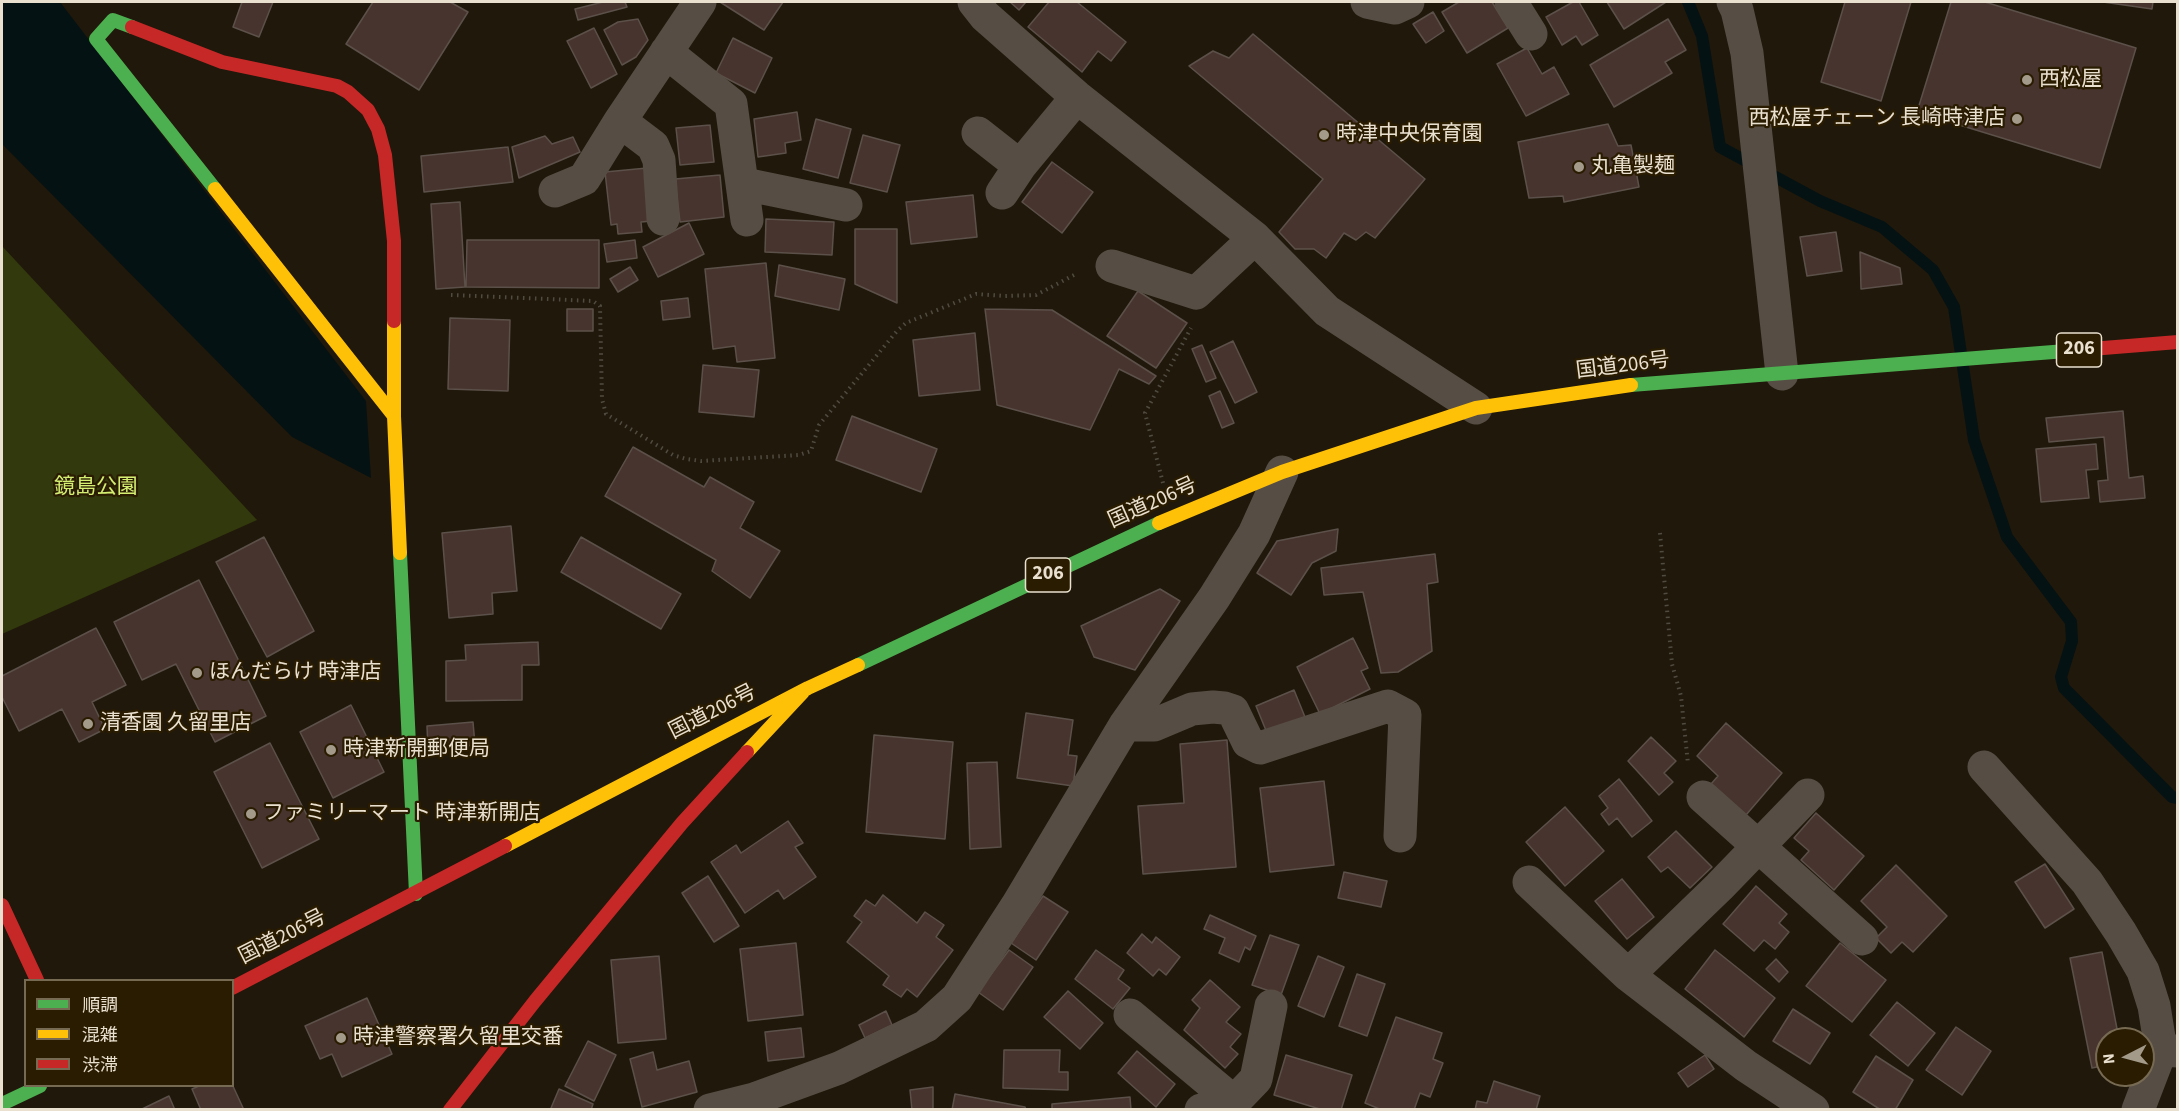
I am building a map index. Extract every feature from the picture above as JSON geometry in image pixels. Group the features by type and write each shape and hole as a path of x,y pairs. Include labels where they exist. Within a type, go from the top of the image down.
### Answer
{"main road":[{"path":"394,416 96,39 113,20 222,62 337,86 348,92 368,110 378,129 385,155 394,241 394,416 416,894"},
{"name":"国道206号","path":"234,987 808,688 1172,517 1282,472 1476,408 1640,384 2178,342"},
{"path":"450,1110 535,1000 682,823 808,688"},
{"path":"2,905 36,979"},
{"path":"2,1104 38,1087"}],"street":[{"path":"555,191 584,178 700,2"},
{"path":"974,2 985,16 1077,97 1255,238 1327,311 1476,408"},
{"path":"1368,2 1395,8 1408,2"},
{"path":"1511,2 1531,34"},
{"path":"1733,2 1748,53 1782,374"},
{"path":"666,52 731,104 744,184 747,220"},
{"path":"1002,193 1020,165 1077,97"},
{"path":"620,121 653,146 659,160 663,219"},
{"path":"978,133 1020,165"},
{"path":"744,184 846,205"},
{"path":"1112,266 1196,293 1255,238"},
{"path":"710,1110 756,1104 838,1068 926,1026 957,998 1018,904 1125,725 1214,598 1254,534 1282,472"},
{"path":"1125,725 1154,725 1192,710 1224,708 1233,711 1248,742 1260,748 1388,706 1406,715 1400,836"},
{"path":"1984,767 2087,882 2143,971 2169,1051 2132,1108"},
{"path":"1628,975 1808,795"},
{"path":"1703,797 1862,939"},
{"path":"1529,882 1628,975 1746,1066 1814,1110"},
{"path":"1201,1110 1234,1102 1256,1078 1271,1006"},
{"path":"1130,1015 1234,1102"}],"path":[{"path":"451,295 593,301 600,306 602,399 606,414 673,455 686,459 712,460 799,455 811,451 819,425 906,322 976,294 1036,295 1074,274 1112,266"},
{"path":"1172,517 1145,413 1198,315 1196,293"},
{"path":"1660,533 1672,664 1681,696 1688,767 1703,797"}],"green space":[{"name":"鏡島公園","path":"2,246 257,520 2,634"}],"shaded area":[{"path":"2,2 60,2 366,401 371,478 292,437 2,144"}],"building":[{"path":"242,2 273,2 259,37 233,27"},
{"path":"373,2 450,2 468,12 419,90 346,44"},
{"path":"603,2 625,2 627,7 578,20 575,9"},
{"path":"720,2 783,2 764,30"},
{"path":"1010,2 1026,2 1019,10"},
{"path":"1049,2 1077,2 1126,42 1111,61 1098,51 1082,72 1028,27"},
{"path":"1459,2 1492,2 1508,28 1467,53 1442,12"},
{"path":"1573,2 1579,2 1598,35 1582,45 1576,36 1562,45 1546,17"},
{"path":"1607,2 1666,2 1624,29"},
{"path":"1845,2 1911,2 1881,101 1821,82"},
{"name":"西松屋","path":"1951,2 1985,2 2136,48 2100,168 1917,112"},
{"path":"2103,2 2153,2 2152,9"},
{"path":"1433,12 1444,31 1426,43 1413,24"},
{"path":"638,19 648,40 636,57 622,65 604,30 618,22"},
{"path":"1668,19 1686,50 1665,62 1672,73 1614,107 1590,65"},
{"path":"594,28 617,74 591,88 567,41"},
{"path":"1253,34 1425,179 1375,238 1366,232 1356,240 1344,233 1326,258 1314,249 1295,249 1279,232 1323,179 1189,66 1213,51 1229,58"},
{"path":"733,38 772,58 755,93 716,73"},
{"path":"1527,48 1542,74 1554,67 1569,94 1526,116 1497,64"},
{"path":"797,112 801,140 785,143 786,153 758,157 754,119"},
{"path":"816,119 851,129 838,178 803,169"},
{"name":"丸亀製麺","path":"1608,124 1618,146 1631,145 1639,187 1564,202 1563,196 1529,198 1518,142"},
{"path":"710,125 714,162 680,165 676,128"},
{"path":"863,135 900,145 887,192 850,183"},
{"path":"545,136 552,144 573,137 580,152 519,178 512,147"},
{"path":"508,147 513,182 424,192 421,156"},
{"path":"1052,162 1093,192 1062,233 1022,202"},
{"path":"647,168 652,221 641,222 642,232 618,234 617,224 611,225 605,172"},
{"path":"720,175 724,217 680,222 675,179"},
{"path":"973,195 977,237 911,244 906,202"},
{"path":"460,202 465,287 436,289 431,204"},
{"path":"766,219 834,222 832,255 765,252"},
{"path":"689,223 704,254 658,277 643,247"},
{"path":"855,229 897,229 897,303 855,284"},
{"path":"1836,232 1842,271 1807,276 1800,237"},
{"path":"467,240 599,240 599,288 466,287"},
{"path":"635,240 637,258 607,262 604,244"},
{"path":"1860,252 1900,268 1902,284 1861,289"},
{"path":"766,263 775,358 737,362 735,346 713,349 705,269"},
{"path":"779,265 845,279 839,310 775,296"},
{"path":"630,267 638,280 618,292 610,279"},
{"path":"1138,291 1187,323 1156,368 1107,336"},
{"path":"688,298 690,317 663,320 661,301"},
{"path":"567,309 593,309 593,331 567,331"},
{"path":"985,309 1052,310 1156,376 1149,384 1119,369 1090,430 997,405"},
{"path":"450,318 510,320 508,391 448,389"},
{"path":"975,333 980,390 919,396 913,340"},
{"path":"1233,341 1257,392 1235,403 1210,352"},
{"path":"1202,345 1216,378 1206,382 1192,349"},
{"path":"703,365 759,370 754,417 699,412"},
{"path":"1220,391 1234,423 1222,428 1209,396"},
{"path":"2123,411 2129,478 2143,476 2145,498 2100,502 2098,481 2108,480 2104,437 2049,442 2046,418"},
{"path":"852,416 937,449 921,492 836,460"},
{"path":"2096,444 2098,469 2086,470 2089,498 2041,502 2036,449"},
{"path":"633,447 704,487 710,477 754,502 740,528 780,551 750,598 712,571 716,560 605,496"},
{"path":"511,526 517,591 492,593 493,614 449,618 442,533"},
{"path":"1338,529 1336,551 1312,563 1291,595 1257,573 1277,541"},
{"path":"264,537 314,631 267,657 216,562"},
{"path":"581,537 681,594 661,629 561,572"},
{"path":"1435,554 1438,582 1427,584 1432,651 1398,672 1381,673 1363,592 1324,595 1321,568"},
{"path":"199,580 266,716 215,742 176,664 142,680 114,622"},
{"path":"1160,589 1180,601 1135,670 1094,657 1081,626"},
{"path":"96,628 126,685 92,702 105,729 79,742 62,709 19,731 2,697 2,676"},
{"path":"1353,638 1368,668 1361,671 1370,689 1320,714 1297,667"},
{"path":"538,642 539,665 522,665 522,700 446,701 446,661 466,660 465,645"},
{"path":"1294,690 1305,717 1267,733 1256,706"},
{"path":"351,705 384,772 333,798 300,732"},
{"path":"1026,713 1073,720 1068,755 1077,756 1073,786 1017,778"},
{"path":"473,722 475,745 428,750 427,726"},
{"path":"1726,723 1782,773 1746,815 1711,784 1718,776 1697,756"},
{"path":"874,735 953,742 945,839 866,832"},
{"path":"1651,737 1676,761 1664,773 1673,782 1659,795 1628,761"},
{"path":"1227,740 1236,867 1143,874 1138,806 1184,803 1180,744"},
{"path":"270,743 319,839 262,868 214,772"},
{"path":"997,762 1001,847 970,849 967,763"},
{"path":"1619,779 1652,821 1632,837 1617,818 1609,825 1601,814 1608,808 1599,796"},
{"path":"1324,781 1334,865 1270,872 1260,788"},
{"path":"1565,807 1604,851 1565,886 1526,842"},
{"path":"1816,813 1864,856 1834,890 1801,860 1809,851 1794,838"},
{"path":"788,821 803,843 795,847 816,877 784,899 778,890 745,913 711,862 736,845 741,853"},
{"path":"1676,831 1712,867 1690,888 1668,867 1661,872 1648,857"},
{"path":"2045,864 2074,909 2045,928 2015,882"},
{"path":"1896,865 1947,916 1913,952 1902,942 1891,953 1876,938 1887,927 1861,901"},
{"path":"1344,872 1387,881 1381,907 1338,898"},
{"path":"708,876 739,926 714,942 682,893"},
{"path":"1622,879 1654,917 1627,939 1595,901"},
{"path":"1756,886 1787,914 1779,923 1789,932 1775,949 1764,940 1754,951 1723,924"},
{"path":"883,895 917,923 925,912 944,925 936,937 953,950 917,997 907,989 901,997 883,985 889,976 847,942 862,922 854,916 866,900 875,906"},
{"path":"1043,896 1068,912 1036,960 1011,943"},
{"path":"1210,915 1256,936 1250,950 1245,947 1239,962 1219,953 1225,938 1204,929"},
{"path":"1142,934 1152,943 1156,937 1180,957 1166,975 1159,969 1153,976 1127,953"},
{"path":"1270,935 1299,945 1281,995 1252,985"},
{"path":"796,943 803,1015 748,1021 740,949"},
{"path":"1840,943 1886,980 1852,1022 1806,986"},
{"path":"1009,950 1033,967 1003,1010 978,992"},
{"path":"1096,950 1124,970 1118,979 1130,988 1113,1009 1075,979"},
{"path":"1715,950 1775,998 1744,1037 1685,989"},
{"path":"2102,952 2117,1027 2095,1027 2095,1067 2092,1068 2070,958"},
{"path":"659,956 666,1039 618,1043 611,960"},
{"path":"1318,956 1344,967 1324,1017 1298,1006"},
{"path":"1776,959 1788,972 1779,982 1766,969"},
{"path":"1357,974 1385,984 1367,1036 1339,1026"},
{"path":"1210,980 1240,1007 1226,1022 1241,1034 1230,1047 1238,1054 1225,1068 1184,1030 1200,1008 1192,1000"},
{"path":"1068,991 1103,1023 1080,1049 1044,1017"},
{"path":"367,998 392,1054 342,1077 332,1054 320,1059 305,1026"},
{"path":"1897,1002 1935,1033 1908,1066 1870,1035"},
{"path":"1793,1009 1830,1033 1810,1064 1773,1041"},
{"path":"886,1011 892,1025 865,1038 859,1025"},
{"path":"1396,1017 1442,1033 1433,1059 1443,1063 1430,1097 1420,1093 1414,1110 1382,1110 1365,1103"},
{"path":"1956,1027 1991,1051 1962,1095 1926,1070"},
{"path":"801,1028 804,1057 768,1061 765,1032"},
{"path":"588,1041 616,1055 594,1101 565,1086"},
{"path":"1004,1050 1060,1050 1059,1072 1068,1072 1068,1090 1003,1088"},
{"path":"1137,1051 1175,1084 1156,1107 1118,1073"},
{"path":"653,1052 657,1070 689,1061 697,1092 642,1107 630,1059"},
{"path":"1286,1055 1352,1075 1341,1110 1323,1110 1274,1095"},
{"path":"1705,1055 1714,1069 1688,1087 1678,1073"},
{"path":"1876,1056 1913,1080 1895,1110 1881,1110 1853,1092"},
{"path":"1494,1081 1540,1096 1536,1110 1475,1110 1477,1101 1487,1103"},
{"path":"233,1087 244,1110 201,1110 192,1089"},
{"path":"933,1087 933,1110 912,1110 910,1090"},
{"path":"559,1089 593,1104 591,1110 551,1108"},
{"path":"955,1094 1025,1107 1026,1110 952,1110"},
{"path":"169,1096 175,1110 140,1110"},
{"path":"1130,1097 1131,1110 1052,1110 1052,1104"}],"waterway":[{"path":"1688,2 1702,36 1720,147 1820,201 1882,227 1933,270 1954,307 1974,440 2007,537 2071,622 2072,641 2061,677 2064,688 2172,797 2178,798"}],"traffic: fast":[{"path":"132,27 113,20 96,39 215,189"},
{"path":"1631,385 2066,351"},
{"path":"858,665 1159,523"},
{"path":"400,553 416,894"},
{"path":"2,1104 38,1087"}],"traffic: slow":[{"path":"215,189 394,416"},
{"path":"394,321 394,416 400,553"},
{"path":"1159,523 1282,472 1476,408 1631,385"},
{"path":"505,846 808,688 858,665"},
{"path":"747,752 803,692"}],"traffic: jam":[{"path":"132,27 222,62 337,86 348,92 368,110 378,129 385,155 394,241 394,321"},
{"path":"2066,351 2178,342"},
{"path":"450,1110 535,1001 682,823 747,752"},
{"path":"234,987 505,846"},
{"path":"2,905 37,979"}],"place":[{"name":"西松屋","path":"2027,80"},
{"name":"西松屋チェーン 長崎時津店","path":"2017,119"},
{"name":"時津中央保育園","path":"1324,135"},
{"name":"丸亀製麺","path":"1579,167"},
{"name":"ほんだらけ 時津店","path":"197,673"},
{"name":"清香園 久留里店","path":"88,724"},
{"name":"時津新開郵便局","path":"331,750"},
{"name":"ファミリーマート 時津新開店","path":"251,814"},
{"name":"時津警察署久留里交番","path":"341,1038"}]}
